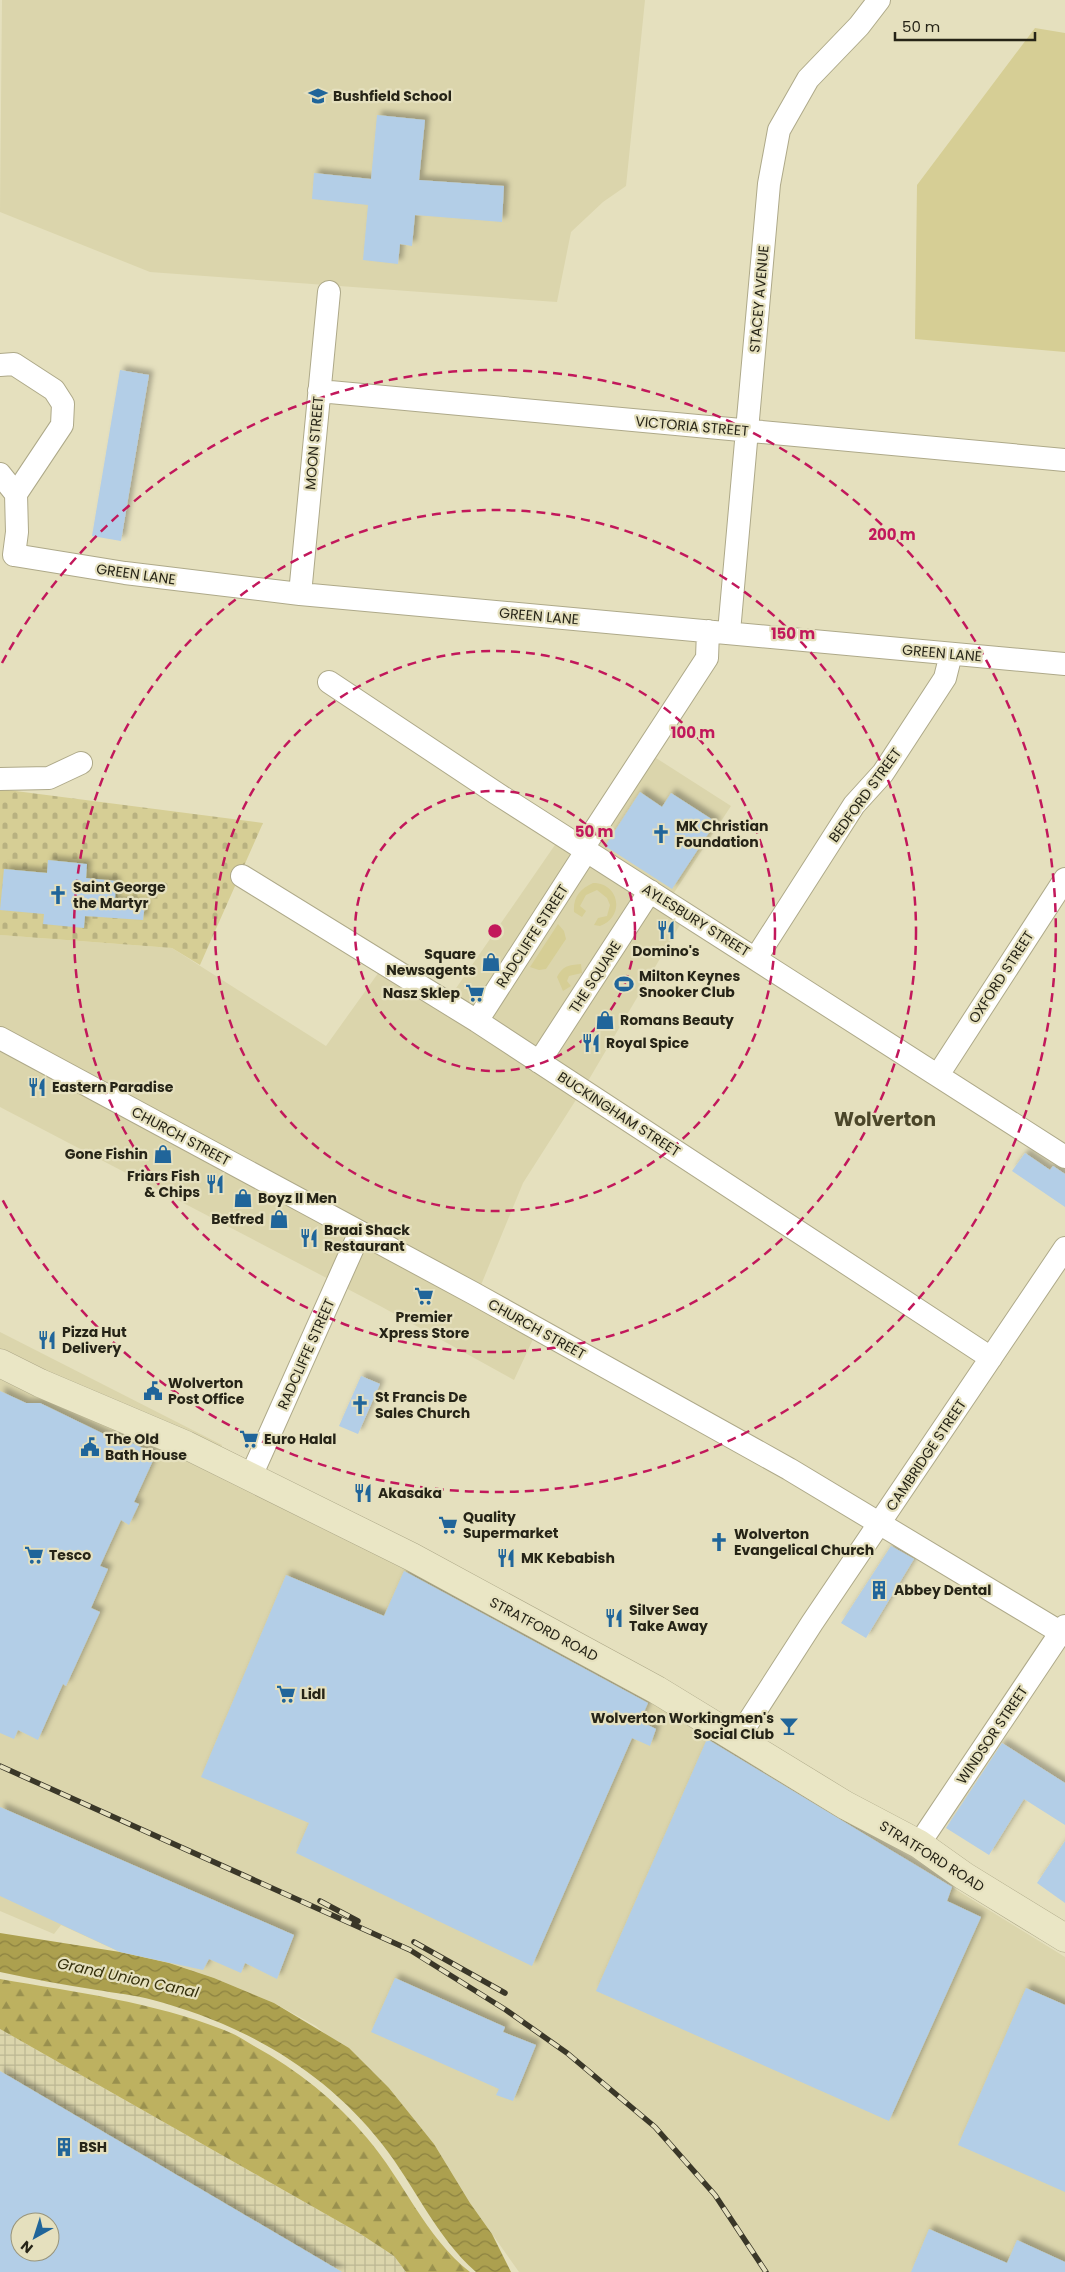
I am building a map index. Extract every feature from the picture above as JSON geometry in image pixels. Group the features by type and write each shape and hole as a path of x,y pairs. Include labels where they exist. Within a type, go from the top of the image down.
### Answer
{"street":[{"name":"STACEY AVENUE","path":"719,632 748,431 769,184 779,130 808,79 859,26 878,0"},
{"name":"MOON STREET","path":"300,594 329,292"},
{"path":"0,365 14,364 54,390 63,404 62,425 16,494 17,532 7,559"},
{"name":"VICTORIA STREET","path":"319,391 1065,460"},
{"path":"0,474 16,494"},
{"name":"GREEN LANE","path":"7,559 300,594 1065,664"},
{"name":"RADCLIFFE STREET","path":"477,1021 707,658 719,632"},
{"name":"BEDFORD STREET","path":"756,958 854,805 883,773 945,678 951,654"},
{"name":"AYLESBURY STREET","path":"329,682 650,891 1065,1157"},
{"path":"0,779 49,778 81,763"},
{"name":"BUCKINGHAM STREET","path":"242,876 477,1021 991,1358"},
{"name":"OXFORD STREET","path":"938,1075 1065,879"},
{"name":"THE SQUARE","path":"539,1062 650,891"},
{"name":"CHURCH STREET","path":"0,1038 360,1232 789,1469 1064,1631"},
{"name":"RADCLIFFE STREET","path":"251,1476 360,1232"},
{"name":"CAMBRIDGE STREET","path":"738,1738 1065,1248"},
{"name":"STRATFORD ROAD","path":"0,1362 40,1383 186,1445 412,1557 657,1690 845,1805 919,1844 964,1876 1065,1938"},
{"name":"WINDSOR STREET","path":"919,1844 1064,1631"}],"shaded area":[{"name":"Bushfield School","path":"2,0 645,0 626,186 603,202 571,232 557,302 150,272 0,212"},
{"path":"642,749 731,806 662,911 681,923 588,1081 523,1183 474,1302 535,1335 514,1380 382,1307 0,1107 0,935 172,948 326,1046 389,958 452,994 557,842 573,852"},
{"path":"0,1332 222,1445 210,1471 419,1572 649,1700 1065,1957 1065,2272 519,2272 470,2203 434,2144 389,2088 316,2026 274,2003 214,1978 169,1963 120,1952 61,1925 54,1934 0,1911"},
{"name":"BSH","path":"0,2029 359,2233 394,2256 406,2272 0,2272"}],"green space":[{"path":"1035,28 1065,33 1065,352 915,339 917,185"},
{"path":"0,789 263,823 200,965 172,948 0,935"},
{"path":"593,883 602,884 609,888 614,894 616,901 613,915 608,922 600,926 594,925 598,918 607,916 610,905 607,898 597,890 586,895 580,906 586,911 582,917 574,912 578,894"},
{"path":"558,924 564,931 566,939 546,969 539,970 530,967"},
{"path":"581,964 582,973 569,976 567,981 571,986 563,991 557,977 561,970"},
{"path":"0,1979 85,1993 170,2012 228,2032 270,2055 315,2087 355,2124 392,2172 427,2226 454,2258 470,2272 406,2272 394,2256 359,2233 0,2029"}],"water":[{"name":"Grand Union Canal","path":"0,1933 120,1952 169,1963 214,1978 274,2003 349,2048 389,2088 434,2144 470,2203 492,2234 511,2272 476,2272 449,2243 394,2160 359,2118 308,2072 280,2053 219,2022 153,2000 0,1972"}],"building":[{"path":"377,115 425,120 419,180 504,186 502,222 415,215 412,246 400,244 398,264 363,260 368,205 312,199 314,173 371,179"},
{"path":"120,370 149,375 121,541 92,536"},
{"name":"MK Christian Foundation","path":"640,792 662,807 671,793 716,822 672,889 605,846"},
{"name":"Saint George the Martyr","path":"48,860 87,864 86,878 116,881 115,901 145,904 143,920 85,916 84,928 43,924 44,914 0,910 4,869 47,873"},
{"path":"1025,1153 1050,1170 1053,1166 1065,1174 1065,1207 1012,1171"},
{"name":"St Francis De Sales Church","path":"361,1376 380,1384 358,1434 339,1426"},
{"path":"0,1391 26,1403 40,1403 110,1437 112,1434 156,1454 134,1502 139,1504 129,1525 121,1520 100,1566 108,1569 91,1608 100,1612 66,1686 63,1684 38,1740 18,1730 14,1739 0,1733"},
{"name":"Abbey Dental","path":"891,1546 914,1559 866,1638 841,1623"},
{"path":"404,1571 648,1703 640,1721 656,1729 650,1746 632,1738 532,1966 296,1853 309,1823 201,1777 286,1575 384,1616"},
{"path":"707,1739 952,1887 947,1901 981,1917 889,2121 596,1991"},
{"path":"1002,1743 1065,1783 1065,1825 1024,1799 989,1855 946,1828"},
{"path":"0,1807 294,1935 277,1979 245,1963 241,1973 209,1959 203,1970 120,1952 0,1896"},
{"path":"1065,1841 1065,1903 1037,1883"},
{"path":"395,1978 505,2027 503,2032 536,2045 513,2101 496,2095 499,2089 371,2032"},
{"path":"1026,1988 1065,2005 1065,2192 958,2145"},
{"name":"BSH","path":"0,2071 342,2272 0,2272"},
{"path":"929,2229 1007,2263 1017,2240 1065,2262 1065,2272 911,2272"}],"railway":[{"path":"0,1766 410,1950 506,2010 567,2053 655,2127 715,2195 766,2272"},
{"path":"320,1901 358,1921"},
{"path":"414,1942 505,1993"}],"place":[{"name":"Bushfield School","path":"318,96"},
{"name":"MK Christian Foundation","path":"661,834"},
{"name":"Saint George the Martyr","path":"58,895"},
{"name":"Domino's","path":"666,930"},
{"name":"Square Newsagents","path":"491,962"},
{"name":"Milton Keynes Snooker Club","path":"624,984"},
{"name":"Nasz Sklep","path":"475,993"},
{"name":"Romans Beauty","path":"605,1020"},
{"name":"Royal Spice","path":"591,1043"},
{"name":"Eastern Paradise","path":"37,1087"},
{"name":"Gone Fishin","path":"163,1154"},
{"name":"Friars Fish & Chips","path":"215,1184"},
{"name":"Boyz II Men","path":"243,1198"},
{"name":"Betfred","path":"279,1219"},
{"name":"Braai Shack Restaurant","path":"309,1238"},
{"name":"Premier Xpress Store","path":"424,1296"},
{"name":"Pizza Hut Delivery","path":"47,1340"},
{"name":"Wolverton Post Office","path":"153,1391"},
{"name":"St Francis De Sales Church","path":"360,1405"},
{"name":"Euro Halal","path":"249,1439"},
{"name":"The Old Bath House","path":"90,1447"},
{"name":"Akasaka","path":"363,1493"},
{"name":"Quality Supermarket","path":"448,1525"},
{"name":"Wolverton Evangelical Church","path":"719,1542"},
{"name":"Tesco","path":"34,1555"},
{"name":"MK Kebabish","path":"506,1558"},
{"name":"Abbey Dental","path":"879,1590"},
{"name":"Silver Sea Take Away","path":"614,1618"},
{"name":"Lidl","path":"286,1694"},
{"name":"Wolverton Workingmen's Social Club","path":"789,1726"},
{"name":"BSH","path":"64,2147"}],"district":[{"name":"Wolverton","path":"885,1119"}]}
